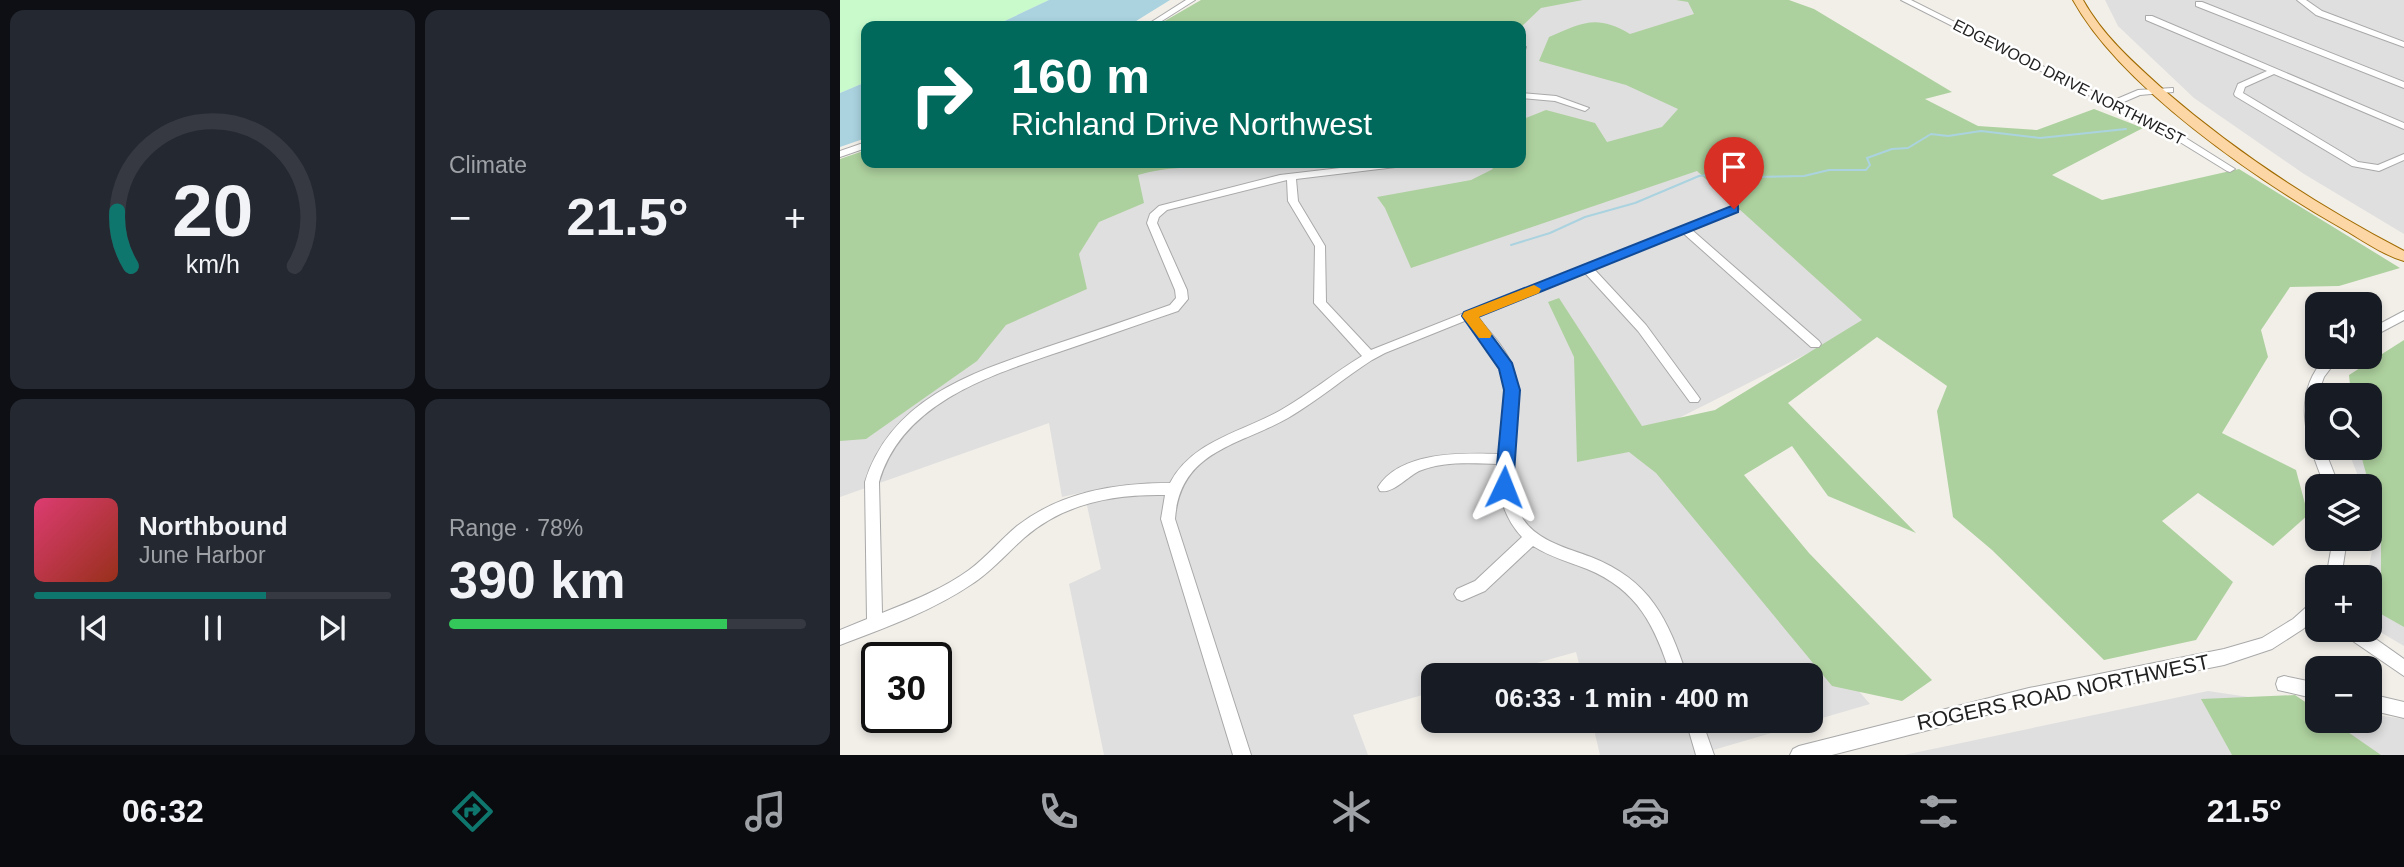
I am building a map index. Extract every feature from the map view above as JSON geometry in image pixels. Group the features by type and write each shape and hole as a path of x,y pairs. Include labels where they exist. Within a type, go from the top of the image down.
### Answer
{"main road":[{"path":"2078,0 2108,42 2220,143 2327,214 2404,257"},
{"path":"2090,0 2119,41 2164,91 2277,173 2404,248"}],"street":[{"path":"1157,21 1191,0"},
{"name":"EDGEWOOD DRIVE NORTHWEST","path":"1905,0 2194,146 2230,169"},
{"path":"2301,0 2319,13 2404,45"},
{"path":"2199,4 2404,85"},
{"path":"2149,18 2404,126"},
{"path":"2274,71 2241,86 2238,94 2355,164 2379,168 2404,157"},
{"path":"2112,104 2138,93 2164,91"},
{"path":"1526,96 1556,99 1585,108"},
{"path":"840,154 861,147"},
{"path":"875,623 873,482 875,464 885,448 939,398 959,384 1174,308 1182,299 1181,290 1152,222 1154,216 1163,208 1291,176 1361,168"},
{"path":"1291,176 1293,201 1320,246 1320,303 1369,356"},
{"path":"1242,755 1168,519 1172,489 1191,464 1204,453 1284,414 1369,356 1734,209"},
{"path":"1685,229 1815,344"},
{"path":"1587,268 1642,328 1694,400"},
{"path":"2382,327 2404,315"},
{"path":"1469,316 1496,349 1510,379 1512,390 1504,459 1504,489 1509,507 1530,538 1623,580 1647,603 1661,623 1675,663"},
{"path":"1385,487 1401,472 1433,461 1504,459"},
{"path":"840,638 937,597 969,579 1024,530 1052,512 1117,489 1172,489"},
{"path":"1462,594 1480,586 1530,538"},
{"name":"ROGERS ROAD NORTHWEST","path":"1799,755 2029,696 2224,657 2266,644 2305,618"},
{"path":"2367,642 2404,668"},
{"path":"2284,684 2305,688"},
{"path":"2382,705 2404,710"},
{"path":"1698,733 1705,755"}],"shaded area":[{"path":"1507,0 1698,0 1876,319 1639,438 1870,704 1823,718 1823,663 1579,663 1576,652 1536,663 1421,663 1421,695 1353,715 1368,755 1104,755 1069,584 1101,569 1084,492 1062,497 1049,423 840,497 840,419 1037,168 1526,168 1526,21 1518,21"},
{"path":"2105,0 2404,0 2404,234 2304,174 2194,98 2118,26"},
{"path":"2404,348 2404,646 2382,633 2382,565 2369,565 2372,551 2382,551 2382,474 2357,474 2352,460 2382,460 2382,383 2349,383 2371,369 2382,369 2382,362"},
{"path":"2208,691 2305,705 2305,733 2382,733 2382,716 2404,719 2404,755 1904,755"},
{"path":"1595,733 1771,733 1696,755 1600,755"}],"green space":[{"path":"840,0 1049,0 1005,21 861,21 861,84 840,93"},
{"path":"1201,0 1583,0 1541,8 1526,22 1165,21"},
{"path":"1676,0 1789,0 1814,9 1952,92 1925,99 1978,126 2037,130 2094,109 2143,128 2052,175 2102,200 2239,169 2400,268 2339,286 2290,287 2261,330 2268,357 2222,433 2296,470 2305,504 2305,518 2273,546 2198,493 2162,521 2233,582 2196,640 2104,660 1992,550 1953,517 1937,411 1947,386 1877,337 1788,403 1916,533 1828,496 1792,446 1744,475 1809,553 1932,680 1902,701 1832,686 1823,675 1823,663 1813,663 1656,473 1629,452 1577,462 1574,357 1548,302 1559,298 1642,426 1715,410 1862,320 1697,171 1411,268 1385,208 1377,197 1471,180 1492,168 1526,168 1526,118 1546,110 1595,123 1607,142 1662,127 1678,109 1626,85 1539,61 1549,37 1580,25 1598,22 1630,34 1694,14 1688,2"},
{"path":"861,152 861,168 1180,168 1138,175 1144,203 1099,222 1079,254 1087,289 1006,325 977,361 866,439 840,441 840,159"},
{"path":"2404,340 2404,627 2382,615 2382,474 2366,474 2362,460 2382,460 2382,383 2350,383 2349,375 2358,369 2382,369 2382,354"},
{"path":"2295,695 2305,702 2305,733 2349,733 2381,755 2232,755 2201,699"}],"water":[{"path":"1049,0 1170,0 1136,21 1005,21"},
{"path":"861,84 861,140 840,147 840,93"}],"waterway":[{"path":"1511,245 1550,233 1585,217 1635,203 1699,176 1725,173 1752,177 1804,176 1829,170 1866,170 1870,165 1867,158 1892,149 1908,148 1931,134 1948,136 1981,131 2040,138 2126,129"}],"slow traffic":[{"path":"1484,334 1469,316 1534,289"}],"route":[{"path":"1504,487 1504,459 1512,390 1507,368 1496,349 1469,316 1734,209"}]}
